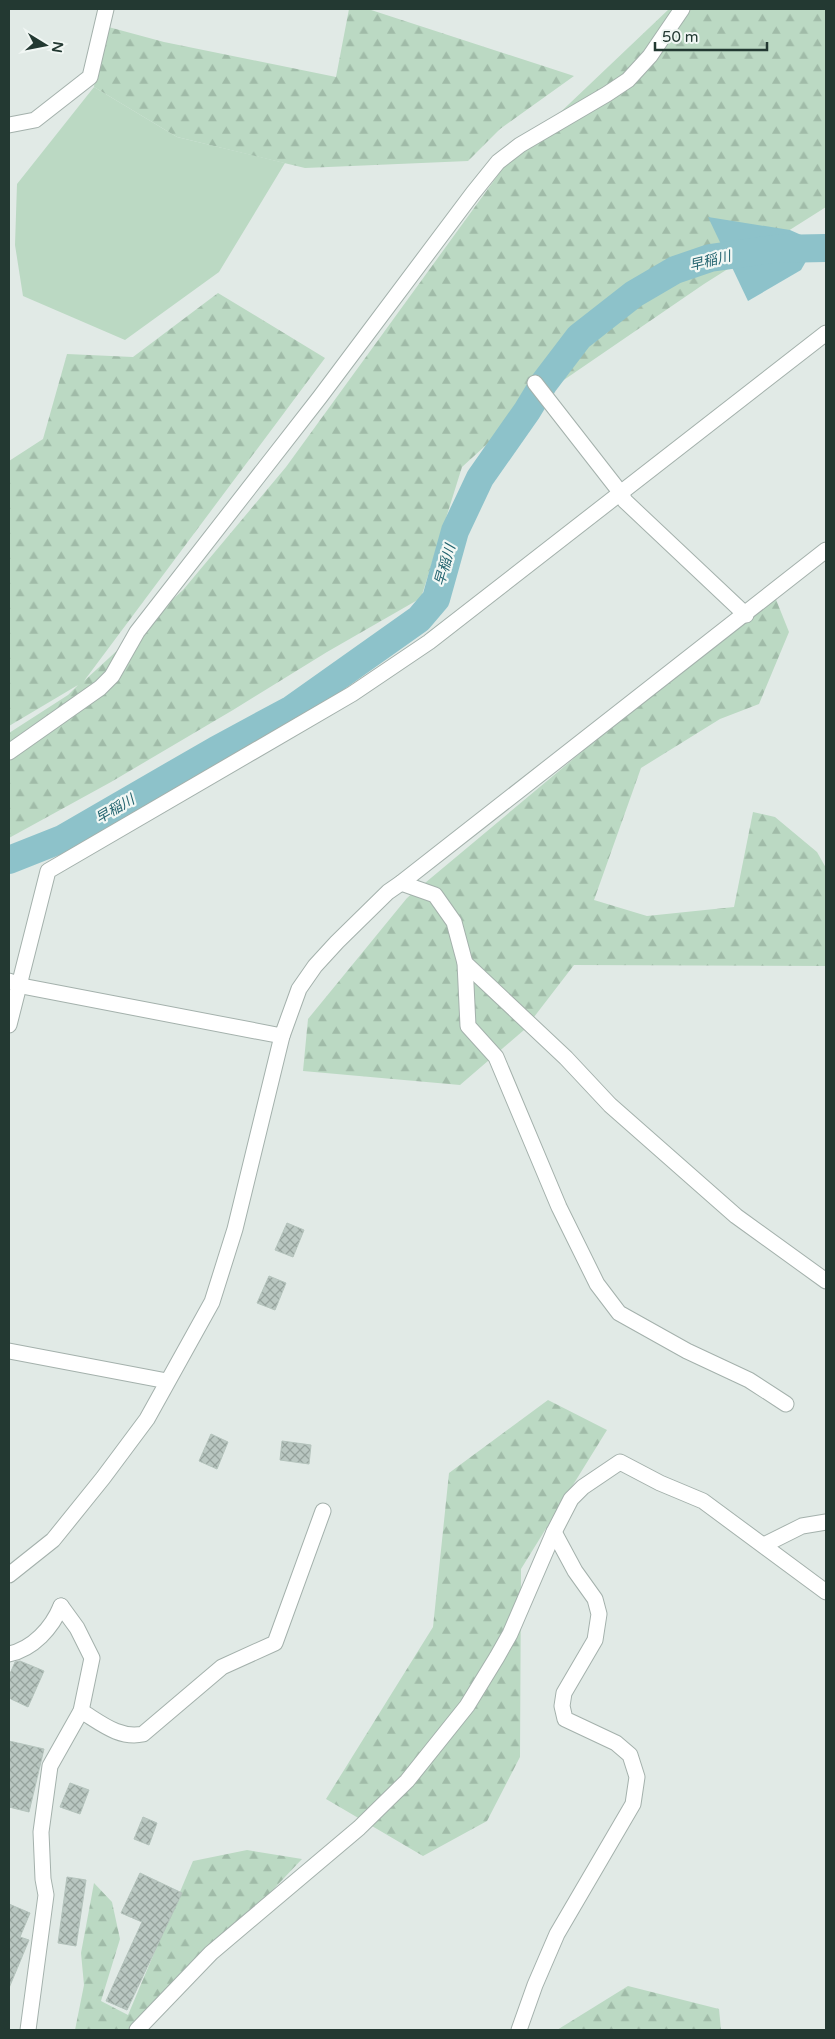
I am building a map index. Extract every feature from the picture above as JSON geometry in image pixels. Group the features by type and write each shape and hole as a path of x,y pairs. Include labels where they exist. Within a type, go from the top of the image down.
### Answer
{"street":[{"path":"9,125 36,120 90,77 106,9"},
{"path":"9,752 100,688 112,676 138,632 320,397 498,162 520,145 628,80 650,56 682,9"},
{"path":"9,1024 14,983 48,871 352,694 430,642 826,333"},
{"path":"535,383 626,501 746,615"},
{"path":"9,1574 53,1540 147,1419 212,1302 234,1229 282,1036 299,989 315,966 381,898 746,615 826,550"},
{"path":"401,883 435,895 454,922 465,963 468,1026 496,1057 559,1207 596,1284 618,1313 687,1351 748,1380 786,1404"},
{"path":"465,963 566,1058 610,1105 736,1216 826,1281"},
{"path":"14,983 282,1036"},
{"path":"9,1351 167,1381"},
{"path":"137,2030 211,1953 359,1828 407,1781 467,1706 497,1657 510,1634 554,1532 571,1499 583,1487 620,1462 660,1483 702,1501 826,1592"},
{"path":"81,1711 119,1733 132,1736 143,1734 222,1667 276,1643 323,1511"},
{"path":"764,1545 802,1526 826,1522"},
{"path":"520,2030 535,1985 557,1934 633,1804 637,1777 630,1755 616,1743 565,1719 562,1706 564,1693 595,1640 599,1614 595,1598 575,1571 554,1532"},
{"path":"9,1654 17,1652 45,1634 57,1617 61,1606 77,1628 92,1658 81,1711 50,1766 41,1832 43,1879 46,1895 28,2030"}],"green space":[{"path":"349,9 368,9 574,76 500,129 468,161 305,168 177,137 94,87 101,25 164,42 336,77"},
{"path":"669,9 826,9 826,207 704,284 539,397 462,467 421,598 327,652 111,782 9,838 9,733 68,695 78,685 9,726 9,461 43,439 67,354 133,357 218,293 325,358 84,681 183,590 286,467 506,164"},
{"path":"94,87 177,137 285,163 219,272 125,340 23,296 15,245 17,184"},
{"path":"773,592 789,632 759,704 720,719 641,768 594,900 647,916 734,907 753,812 775,817 817,852 826,868 826,966 574,965 524,1030 460,1085 303,1071 308,1019 407,898"},
{"path":"548,1400 607,1430 521,1569 520,1757 487,1821 423,1856 326,1799 433,1627 449,1473"},
{"path":"247,1850 302,1859 140,2030 75,2030 84,1985 81,1953 94,1883 112,1902 120,1939 101,2001 128,2015 193,1861"},
{"path":"628,1986 719,2009 721,2030 557,2030"}],"water":[{"path":"708,217 790,230 817,242 801,270 748,301"}],"building":[{"path":"287,1223 304,1230 293,1257 275,1250"},
{"path":"269,1276 286,1283 275,1310 257,1303"},
{"path":"211,1434 228,1442 217,1469 199,1461"},
{"path":"282,1441 311,1445 309,1464 280,1460"},
{"path":"20,1661 44,1671 28,1707 9,1698 9,1676 15,1662"},
{"path":"9,1741 44,1749 29,1812 9,1807"},
{"path":"70,1783 89,1790 80,1814 60,1807"},
{"path":"143,1817 157,1823 149,1845 134,1839"},
{"path":"140,1873 182,1893 127,2010 106,2001 142,1922 121,1913"},
{"path":"67,1877 86,1880 76,1946 58,1943"},
{"path":"9,1904 30,1913 20,1937 29,1940 9,1988"}],"waterway":[{"name":"早稲川","path":"9,860 62,839 216,750 292,709 419,619 436,599 455,531 480,478 527,411 544,383 579,337 634,294 675,270 710,258 774,249 826,248"}]}
